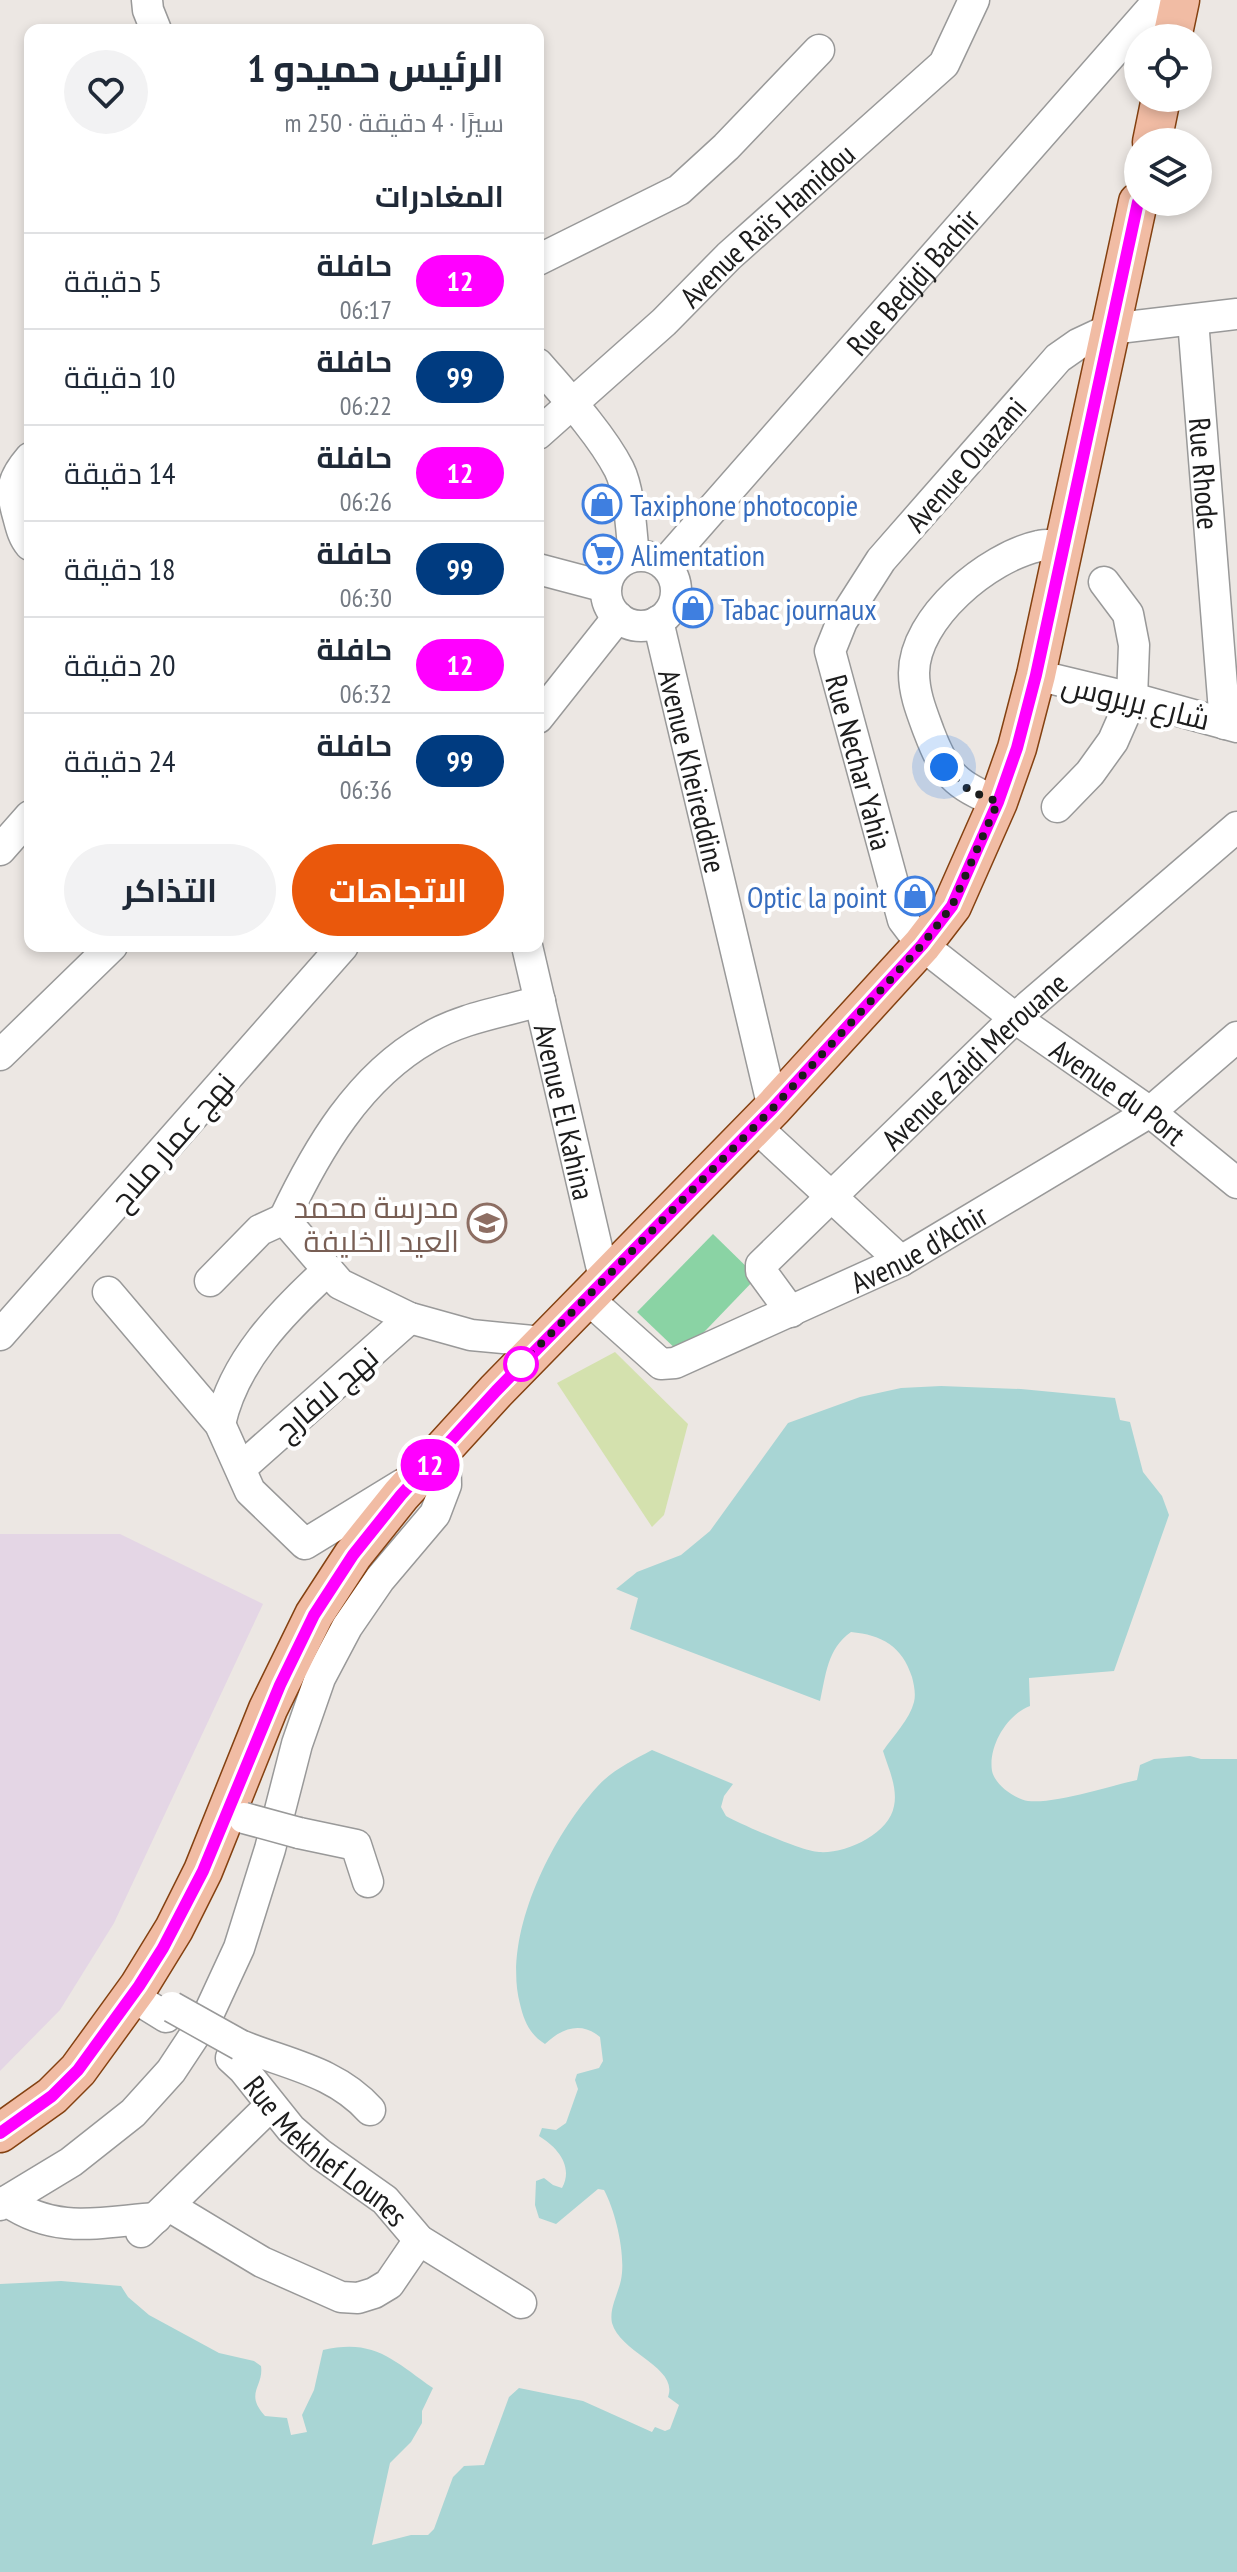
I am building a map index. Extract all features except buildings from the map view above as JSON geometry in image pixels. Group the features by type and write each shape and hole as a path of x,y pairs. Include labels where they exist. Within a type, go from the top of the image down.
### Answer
{"main road":[{"path":"1175,24 1180,0"},
{"path":"0,2133 34,2111 69,2079 136,1991 236,1814 268,1709 314,1615 353,1555 435,1459 543,1342 764,1117 922,945 952,906 998,802 1017,748 1036,675 1135,216"}],"street":[{"path":"147,0 154,24"},
{"name":"Avenue Raïs Hamidou","path":"544,429 664,322 729,256 944,64 974,0"},
{"name":"Rue Bedjdj Bachir","path":"1146,24 1159,0"},
{"path":"544,257 679,190 726,147 819,50"},
{"name":"Rue Bedjdj Bachir","path":"664,564 1124,61"},
{"path":"1110,329 1237,314"},
{"name":"Rue Rhode","path":"1193,320 1231,725"},
{"name":"Avenue Ouazani","path":"842,621 881,560 1058,358 1078,344 1110,329"},
{"path":"544,371 574,405 619,470 634,556"},
{"path":"24,465 16,474 12,496 24,535"},
{"path":"998,802 970,791 944,767 918,703 913,672 921,640 936,614 977,577 999,562 1039,546 1063,545"},
{"path":"634,556 656,558 664,564 671,572 677,590 672,608 658,621 646,626 636,626 618,617 607,598 606,587 615,567 634,556"},
{"path":"544,571 606,587"},
{"path":"1057,807 1090,773 1113,741 1132,698 1134,645 1128,614 1104,582"},
{"path":"544,710 618,617"},
{"name":"Avenue Kheireddine","path":"658,621 764,1117"},
{"name":"Rue Nechar Yahia","path":"842,621 830,651 903,920 922,945"},
{"name":"شارع بربروس","path":"1036,675 1231,725"},
{"path":"0,850 24,823"},
{"name":"Avenue Zaidi Merouane","path":"791,1312 760,1268 1015,1018 1237,827"},
{"name":"Avenue du Port","path":"922,945 1015,1018 1150,1112 1237,1183"},
{"path":"0,1055 106,952"},
{"name":"نهج عمار ملاح","path":"0,1335 338,952"},
{"name":"Avenue El Kahina","path":"528,952 595,1288"},
{"path":"210,1281 260,1230 284,1219 304,1176 347,1108 389,1067 428,1038 457,1025 540,1001"},
{"name":"Avenue d'Achir","path":"595,1288 661,1364 668,1365 901,1261 1150,1112 1237,1037"},
{"path":"764,1117 832,1197 901,1261"},
{"path":"284,1219 340,1284 410,1318 471,1335 543,1342"},
{"path":"220,1424 226,1396 262,1338 292,1303 328,1270"},
{"path":"3,2203 71,2162 133,2113 171,2071 208,2015 239,1948 270,1849 297,1744 320,1678 347,1627 380,1579 435,1514 446,1485 435,1459 305,1544 250,1491 220,1424 108,1292"},
{"name":"نهج لافارج","path":"241,1468 410,1318"},
{"path":"236,1814 299,1833 356,1845 368,1882"},
{"path":"136,1991 235,2052 332,2080 370,2110"},
{"name":"Rue Mekhlef Lounes","path":"235,2052 243,2069 291,2129 320,2154 385,2200 419,2240 521,2303"},
{"path":"155,2219 271,2105"},
{"path":"3,2203 52,2223 155,2219 341,2297 358,2298 389,2284 419,2240"}],"shaded area":[{"path":"0,1534 120,1534 263,1604 114,1923 60,2010 0,2071"}],"green space":[{"path":"713,1234 757,1277 682,1355 637,1312"},
{"path":"615,1352 688,1424 664,1515 652,1527 557,1383"}],"water":[{"path":"901,1388 1021,1389 1115,1398 1120,1420 1130,1422 1143,1472 1162,1496 1169,1515 1114,1671 1029,1678 1030,1706 1007,1723 996,1741 992,1771 997,1781 1017,1797 1040,1801 1137,1780 1140,1765 1154,1759 1190,1756 1237,1759 1237,2572 0,2572 0,2284 61,2281 121,2286 128,2297 149,2315 219,2353 254,2361 261,2366 255,2396 259,2408 265,2416 287,2418 291,2435 307,2432 302,2415 314,2390 323,2350 341,2347 370,2349 406,2369 433,2388 422,2411 422,2423 411,2442 390,2463 372,2545 411,2535 428,2535 434,2529 453,2477 464,2466 484,2465 509,2397 519,2388 583,2401 652,2432 655,2427 665,2431 670,2429 679,2405 668,2397 669,2386 665,2377 617,2334 612,2323 622,2259 616,2222 604,2190 598,2189 556,2224 539,2218 535,2205 536,2181 544,2178 562,2188 566,2172 557,2151 539,2136 542,2128 556,2130 566,2123 578,2089 577,2074 599,2068 603,2061 600,2037 593,2032 572,2028 545,2044 528,2027 520,2004 516,1977 524,1919 548,1860 580,1808 609,1776 652,1750 733,1784 724,1796 721,1807 726,1816 800,1848 819,1852 841,1850 865,1840 884,1825 894,1806 895,1792 883,1751 909,1715 915,1696 908,1666 896,1650 881,1639 851,1632 832,1654 820,1701 630,1629 638,1598 616,1589 637,1572 681,1555 710,1531 788,1423 860,1397"}],"bus line":[{"name":"12","path":"0,2133 52,2096 78,2070 163,1948 203,1871 268,1709 314,1615 353,1555 401,1495 496,1391 773,1108 922,945 952,906 998,802 1017,748 1036,675 1135,216"}],"place":[{"name":"Taxiphone photocopie","path":"602,504"},
{"name":"Alimentation","path":"603,554"},
{"name":"Tabac journaux","path":"693,608"},
{"name":"Optic la point","path":"915,896"},
{"name":"مدرسة محمد العيد الخليفة","path":"487,1223"}],"route":[{"path":"521,1364 773,1108 922,945 952,906 998,802 970,791 944,767"}]}
